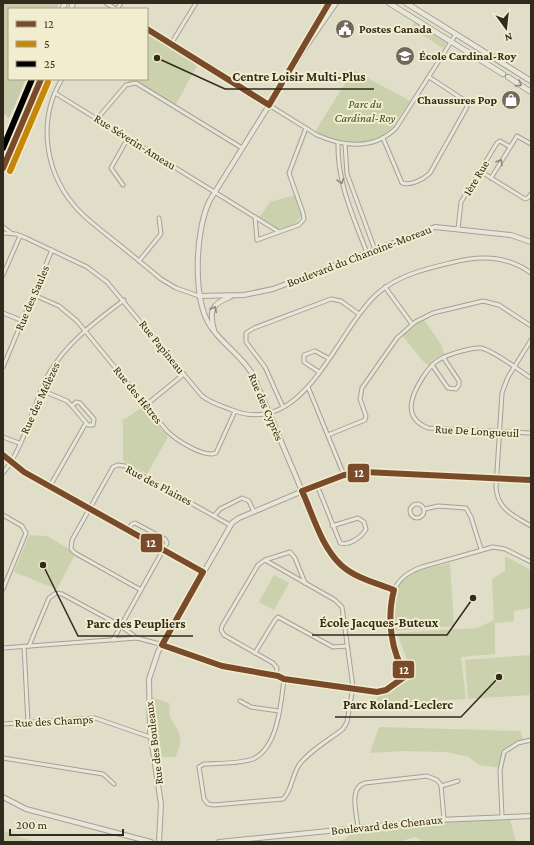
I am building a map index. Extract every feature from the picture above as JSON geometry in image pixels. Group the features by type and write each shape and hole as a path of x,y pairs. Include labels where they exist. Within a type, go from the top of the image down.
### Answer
{"main road":[{"path":"390,3 531,92"},
{"path":"406,3 531,81"},
{"path":"3,147 32,80"},
{"path":"3,168 41,80"}],"street":[{"path":"171,44 196,3"},
{"name":"Rue des Cyprès","path":"330,3 301,54 205,209 201,225 199,296 204,315 215,332 251,371 258,384 302,491 326,544 335,559 352,572 394,590"},
{"name":"Rue des Cyprès","path":"301,54 307,48 336,3"},
{"path":"148,30 306,128 338,143 346,144 369,143 384,138 398,126 456,34"},
{"path":"384,138 402,183 407,184 423,179 432,171 467,107 463,99 429,77"},
{"path":"62,80 49,111 47,137 50,160 59,183 68,198 81,214 173,286 199,296"},
{"path":"97,119 126,85 136,83 242,148"},
{"name":"Rue Séverin-Ameau","path":"55,93 279,232"},
{"path":"255,217 257,240 301,224 304,219 289,173 306,128"},
{"name":"1ère Rue","path":"491,178 518,136 531,144"},
{"path":"123,185 112,168 128,138"},
{"name":"1ère Rue","path":"458,229 461,202 497,142 510,147"},
{"path":"338,143 339,175 367,253"},
{"path":"346,144 346,170 375,250"},
{"path":"480,171 525,199 531,194"},
{"path":"351,209 359,206"},
{"path":"139,260 161,234 159,218"},
{"name":"Boulevard du Chanoine-Moreau","path":"199,296 253,294 273,289 435,227 510,235 531,242"},
{"path":"5,228 11,234"},
{"name":"Rue Papineau","path":"3,233 20,236 52,250 95,272 124,300 184,374 207,399 234,411 252,416 269,413 296,400 308,387 359,314 372,299 385,287 410,274 472,258 487,257 507,260 531,273"},
{"path":"3,275 20,236"},
{"name":"Rue des Saules","path":"3,367 52,250"},
{"path":"385,287 412,324"},
{"name":"Rue des Hêtres","path":"34,295 63,309 86,330 167,431 176,439 211,454 218,450 234,411"},
{"path":"215,332 211,316 214,307 219,301 234,295"},
{"path":"283,407 265,367 246,344 245,338 247,332 331,299 341,301 359,314"},
{"name":"Rue des Mélèzes","path":"3,473 11,462 42,390 60,357 86,330 124,300"},
{"path":"328,435 365,420 366,416 360,399 362,388 395,341 412,324 433,314 483,302 499,306 531,326"},
{"path":"3,313 23,321"},
{"path":"531,340 514,367 502,393 496,478 496,494 500,504 509,513 531,526"},
{"name":"Rue De Longueuil","path":"531,378 482,348 470,350 443,357 432,365 414,391 411,399 412,413 420,423 433,429 531,433"},
{"path":"319,372 304,362 304,355 315,350 328,358"},
{"path":"432,365 448,388 456,389 459,381 443,357"},
{"path":"146,405 184,374"},
{"path":"308,387 344,475"},
{"path":"42,390 68,401 72,406 86,423 91,426 95,422 80,403 77,402 72,406"},
{"path":"50,486 86,423"},
{"path":"3,437 19,443"},
{"path":"3,455 24,472 203,572"},
{"name":"Rue des Plaines","path":"141,590 72,550 72,540 111,469 120,465 125,466 230,524"},
{"path":"230,524 239,518 344,475 374,472 531,480"},
{"path":"317,486 332,526 339,540 343,544 357,538 366,529 364,522 358,518 332,526"},
{"path":"214,516 220,509 242,498 248,500 254,512"},
{"path":"425,509 419,518 412,516 410,512 412,506 416,504 425,509 439,506 462,507 467,509 481,549"},
{"path":"3,515 26,530 25,537 3,589"},
{"path":"113,640 167,543 165,539 135,522 128,530"},
{"name":"Rue des Bouleaux","path":"159,842 160,796 150,737 148,683 157,654 230,524"},
{"path":"3,648 137,638 222,666 276,676 284,679 380,692 389,688 407,675 400,666 396,652 390,606 394,590 399,582 413,570 481,549 493,547 502,548 531,562"},
{"path":"276,676 277,668 275,665 224,635 221,629 258,565 265,560 285,552 291,553 295,558 305,583"},
{"path":"265,560 341,605 352,689 346,726 301,762 284,797 278,800 214,805 206,803 199,770 200,766 247,760 260,754 267,746 274,732 284,679"},
{"path":"29,646 49,598 56,593 62,594 121,626 137,638"},
{"path":"255,652 278,617 333,647 347,646"},
{"path":"24,646 28,723"},
{"path":"240,701 251,706 279,711"},
{"name":"Rue des Champs","path":"3,724 97,718 150,737"},
{"path":"502,816 500,770 504,752 518,743 531,740"},
{"path":"3,758 103,774 114,784"},
{"path":"358,828 355,794 361,784 427,776 437,780 441,786 444,819"},
{"path":"441,786 458,781"},
{"path":"3,797 30,810 151,842"},
{"name":"Boulevard des Chenaux","path":"219,842 444,819 531,816"}],"green space":[{"path":"3,3 59,3 57,8 8,8 8,80 26,80 9,118 3,113"},
{"path":"416,20 448,40 443,48 411,28"},
{"path":"148,30 199,62 175,106 140,84 128,84 128,80 148,80"},
{"name":"Parc du Cardinal-Roy","path":"353,70 410,101 392,128 379,138 366,142 342,144 315,132"},
{"path":"295,195 302,214 294,225 274,230 258,219 270,202"},
{"path":"424,320 441,344 444,353 435,358 428,365 422,360 402,335 413,326"},
{"path":"143,407 168,437 147,474 123,461 122,419 125,419"},
{"path":"29,535 47,536 67,548 74,556 57,589 14,572"},
{"path":"505,556 531,570 531,608 514,611 514,621 495,623 495,654 461,657 466,699 410,702 376,701 379,692 412,673 397,633 477,628 494,620 492,579 505,571"},
{"path":"450,563 454,626 394,631 391,611 393,589 409,573"},
{"path":"274,575 289,583 274,610 259,602"},
{"path":"531,655 531,695 468,699 465,660"},
{"path":"149,696 169,703 170,717 180,737 180,746 175,757 156,757"},
{"path":"379,727 520,731 524,741 507,753 503,768 479,765 469,757 446,752 402,751 370,753"},
{"path":"509,816 516,842 425,842 415,837 398,842 337,842 345,839 357,829"},
{"path":"3,830 13,835 37,842 3,842"}],"transit line":[{"name":"12","path":"148,30 269,105 329,3"},
{"name":"25","path":"3,148 32,80"},
{"name":"12","path":"3,168 41,80"},
{"name":"5","path":"10,171 48,82"},
{"name":"12","path":"3,455 24,472 203,572 162,645 222,666 278,676 284,679 377,692 386,690 407,675 397,656 392,634 391,611 394,590 359,577 341,565 328,549 323,540 302,491 344,475 365,472 531,480"}],"place":[{"name":"Postes Canada","path":"345,29"},
{"name":"École Cardinal-Roy","path":"405,56"},
{"name":"Centre Loisir Multi-Plus","path":"157,58"},
{"name":"Chaussures Pop","path":"511,100"},
{"name":"Parc des Peupliers","path":"43,565"},
{"name":"École Jacques-Buteux","path":"473,598"},
{"name":"Parc Roland-Leclerc","path":"499,677"}]}
